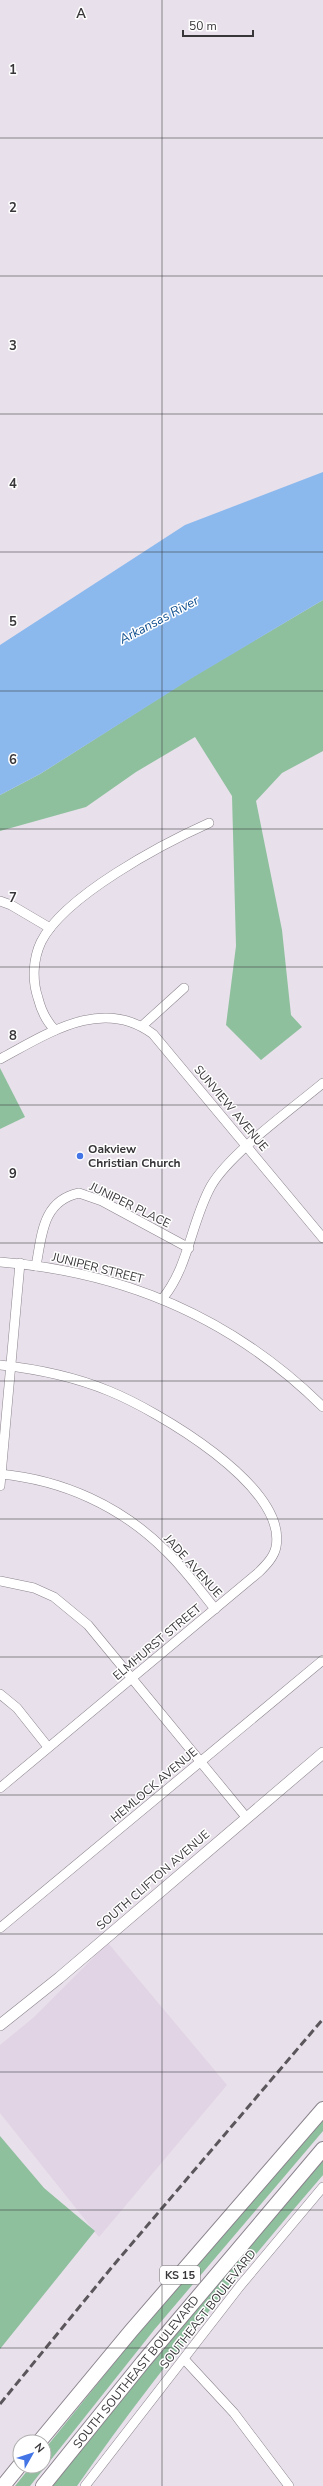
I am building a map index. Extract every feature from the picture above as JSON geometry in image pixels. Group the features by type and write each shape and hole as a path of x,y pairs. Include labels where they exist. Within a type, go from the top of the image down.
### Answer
{"main road":[{"name":"KS 15","path":"46,2434 131,2331 323,2109"},
{"name":"SOUTH SOUTHEAST BOULEVARD","path":"43,2486 143,2362 323,2150"},
{"path":"3,2486 13,2474"}],"street":[{"path":"55,1030 48,1023 39,1004 34,979 38,952 50,928 73,905 133,864 181,835 209,823"},
{"path":"0,901 11,905 50,928"},
{"path":"142,1026 184,988"},
{"name":"SUNVIEW AVENUE","path":"0,1059 55,1030 90,1020 121,1018 142,1026 152,1034 323,1238"},
{"path":"163,1298 189,1248 211,1187 224,1169 323,1083"},
{"name":"JUNIPER PLACE","path":"36,1266 46,1216 64,1199 80,1193 102,1201 189,1248"},
{"name":"JUNIPER STREET","path":"0,1262 20,1263 121,1284 163,1298 202,1317 238,1338 282,1371 323,1408"},
{"path":"0,1486 20,1263"},
{"name":"ELMHURST STREET","path":"0,1365 11,1366 84,1382 139,1404 202,1443 256,1492 272,1516 276,1531 276,1549 264,1566 216,1609 0,1788"},
{"name":"JADE AVENUE","path":"1,1474 60,1486 84,1495 118,1513 166,1551 216,1609"},
{"path":"0,1581 34,1588 54,1597 72,1610 88,1625 246,1817"},
{"name":"HEMLOCK AVENUE","path":"0,1928 323,1660"},
{"path":"0,1694 17,1708 48,1747"},
{"name":"SOUTH CLIFTON AVENUE","path":"0,2025 59,1978 246,1817 323,1754"},
{"name":"SOUTHEAST BOULEVARD","path":"85,2486 240,2286 323,2187"},
{"path":"184,2359 229,2407 289,2486"}],"shaded area":[{"path":"108,1943 227,2085 99,2237 0,2113 0,2045 33,2018"}],"green space":[{"path":"323,600 323,751 282,773 256,801 282,930 291,1015 302,1027 261,1060 226,1025 236,946 232,796 195,737 136,772 86,807 0,831 0,795 40,774 191,678"},
{"path":"0,1068 25,1117 0,1129"},
{"path":"323,2117 323,2131 154,2330 52,2458 52,2440 136,2336"},
{"path":"0,2136 44,2188 95,2231 0,2349"},
{"path":"323,2158 323,2175 165,2367 77,2486 50,2486 190,2315"},
{"path":"25,2474 40,2474 30,2486 15,2486"}],"water":[{"name":"Arkansas River","path":"323,472 323,600 192,678 40,774 0,795 0,645 185,525"}],"railway":[{"path":"0,2404 112,2267 323,2019"}],"place":[{"name":"Oakview Christian Church","path":"80,1156"}]}
